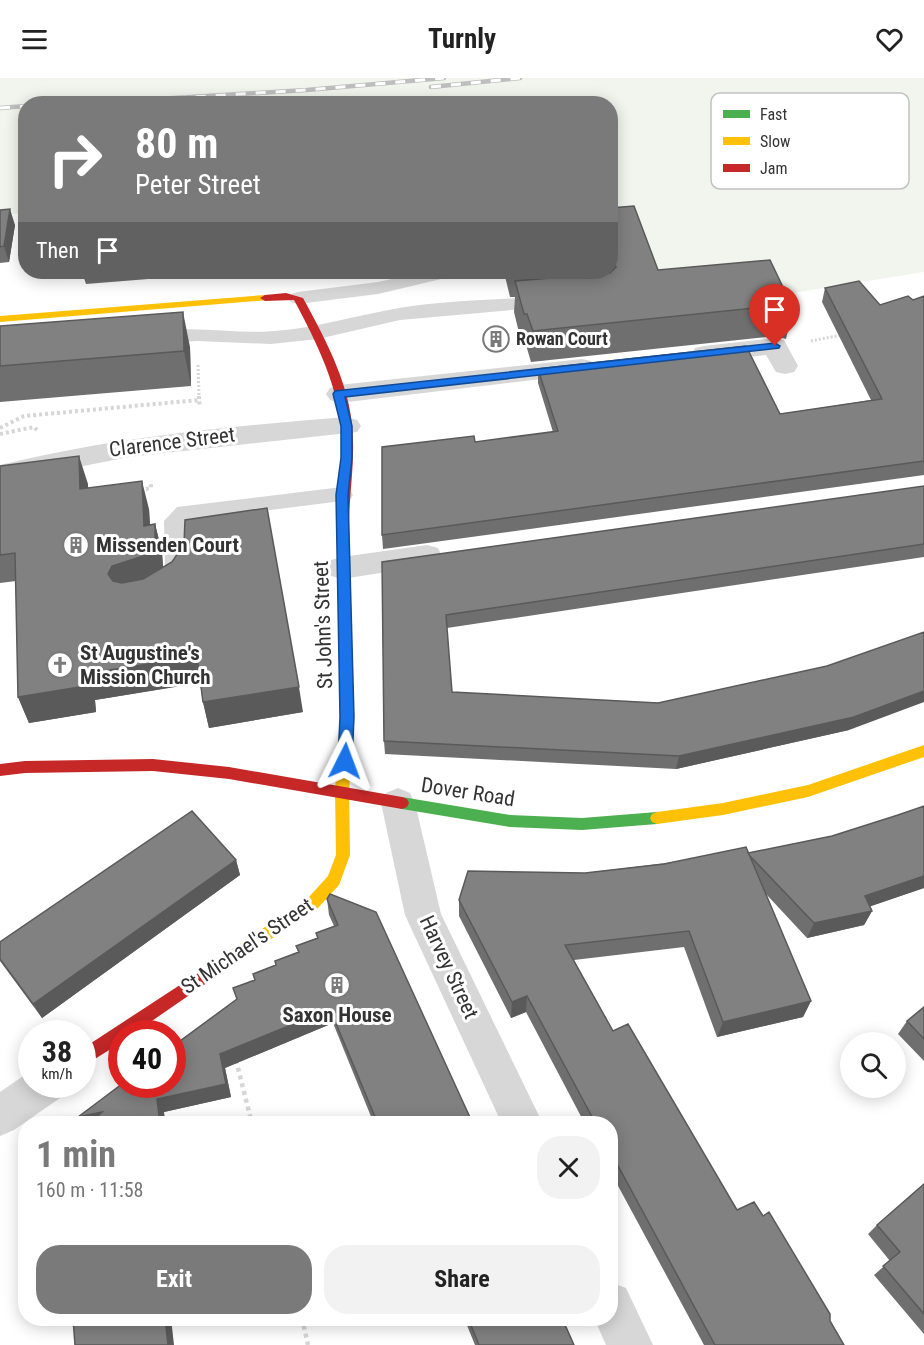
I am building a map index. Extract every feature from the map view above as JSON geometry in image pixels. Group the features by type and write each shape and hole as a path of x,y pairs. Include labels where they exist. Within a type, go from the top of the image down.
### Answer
{"street":[{"path":"0,319 286,296 298,298"},
{"name":"St John's Street","path":"298,298 318,333 339,394 347,426 342,495 347,717 342,791"},
{"path":"681,356 780,356"},
{"path":"339,394 610,364"},
{"name":"Clarence Street","path":"0,475 54,459 126,446 226,434 347,426"},
{"path":"342,568 449,553"},
{"name":"Dover Road","path":"0,770 47,766 153,765 229,773 510,821 582,824 647,820 723,809 808,791 924,751"},
{"name":"St Michael's Street","path":"96,1050 313,903 334,880 343,855 342,791"},
{"name":"Harvey Street","path":"398,802 423,915 519,1116"},
{"path":"0,1116 25,1098"},
{"path":"618,1320 630,1345"}],"lane":[{"path":"298,298 378,288 417,279"},
{"path":"130,340 197,335 271,338 318,333 400,314 564,301"},
{"path":"150,594 160,591 177,570 175,521 185,513 342,495"}],"path":[{"path":"780,356 842,334"},
{"path":"0,428 24,416 200,400 201,410"},
{"path":"0,434 34,427 39,432"},
{"path":"129,491 151,488 151,478"},
{"path":"235,1058 250,1116"},
{"path":"304,1326 308,1345"}],"shaded area":[{"path":"0,78 924,78 924,272 774,296 655,273 618,232 618,96 18,96 18,214 0,215"}],"building":[{"path":"634,206 658,270 770,260 793,308 782,305 533,331 527,314 524,314 515,281 618,279 618,207"},
{"path":"10,209 4,246 0,247 0,210"},
{"path":"859,281 880,305 908,296 913,300 924,296 924,461 382,535 382,447 474,436 475,442 558,431 538,369 746,346 780,414 882,399 825,288"},
{"path":"183,312 184,351 0,366 0,326"},
{"path":"79,456 80,489 142,481 144,526 155,524 155,540 143,556 112,566 108,574 113,581 122,583 143,579 172,562 184,544 185,520 267,508 299,687 203,702 197,656 86,674 86,686 18,697 15,553 0,555 0,466"},
{"path":"924,486 924,544 446,615 452,692 658,703 827,666 924,632 924,691 854,717 679,756 384,741 382,562"},
{"path":"924,806 924,876 865,896 872,911 814,923 748,853 832,836"},
{"path":"192,811 236,860 33,1004 0,959 0,942"},
{"path":"746,847 811,1001 723,1022 689,931 565,945 613,1031 628,1024 737,1210 754,1202 763,1216 769,1212 830,1314 830,1321 844,1345 715,1345 618,1166 618,1116 592,1116 527,996 512,1002 459,900 468,871 585,873 664,864"},
{"path":"330,894 376,912 469,1116 375,1116 330,1009 220,1054 226,1084 186,1093 186,1037 237,999 233,988 255,980 253,974 276,965 275,961 299,952 296,946 318,938 316,933 338,925 327,899"},
{"path":"924,1007 924,1039 907,1021"},
{"path":"108,1094 108,1098 162,1098 157,1099 159,1116 98,1116 102,1112 79,1116"},
{"path":"924,1184 924,1314 883,1266 900,1252 877,1225"},
{"path":"74,1326 166,1326 168,1345 75,1345"},
{"path":"471,1326 566,1326 574,1345 479,1345"}],"railway":[{"path":"208,96 444,78"},
{"path":"431,87 520,78"},
{"path":"0,108 18,107"}],"traffic: fast":[{"path":"402,803 510,821 582,824 657,818"}],"traffic: slow":[{"path":"0,319 265,298"},
{"path":"212,971 313,903 334,880 343,855 342,791 347,717 343,525"},
{"path":"657,818 723,809 808,791 924,751"}],"traffic: jam":[{"path":"265,298 286,296 298,298 322,344 341,395 348,440 343,525"},
{"path":"0,770 25,767 153,765 229,773 402,803"},
{"path":"96,1050 212,971"}],"place":[{"name":"Rowan Court","path":"496,339"},
{"name":"Missenden Court","path":"76,545"},
{"name":"St Augustine's Mission Church","path":"60,665"},
{"name":"Saxon House","path":"337,985"}],"route":[{"path":"345,761 347,717 342,495 347,426 339,394 775,346"}]}
